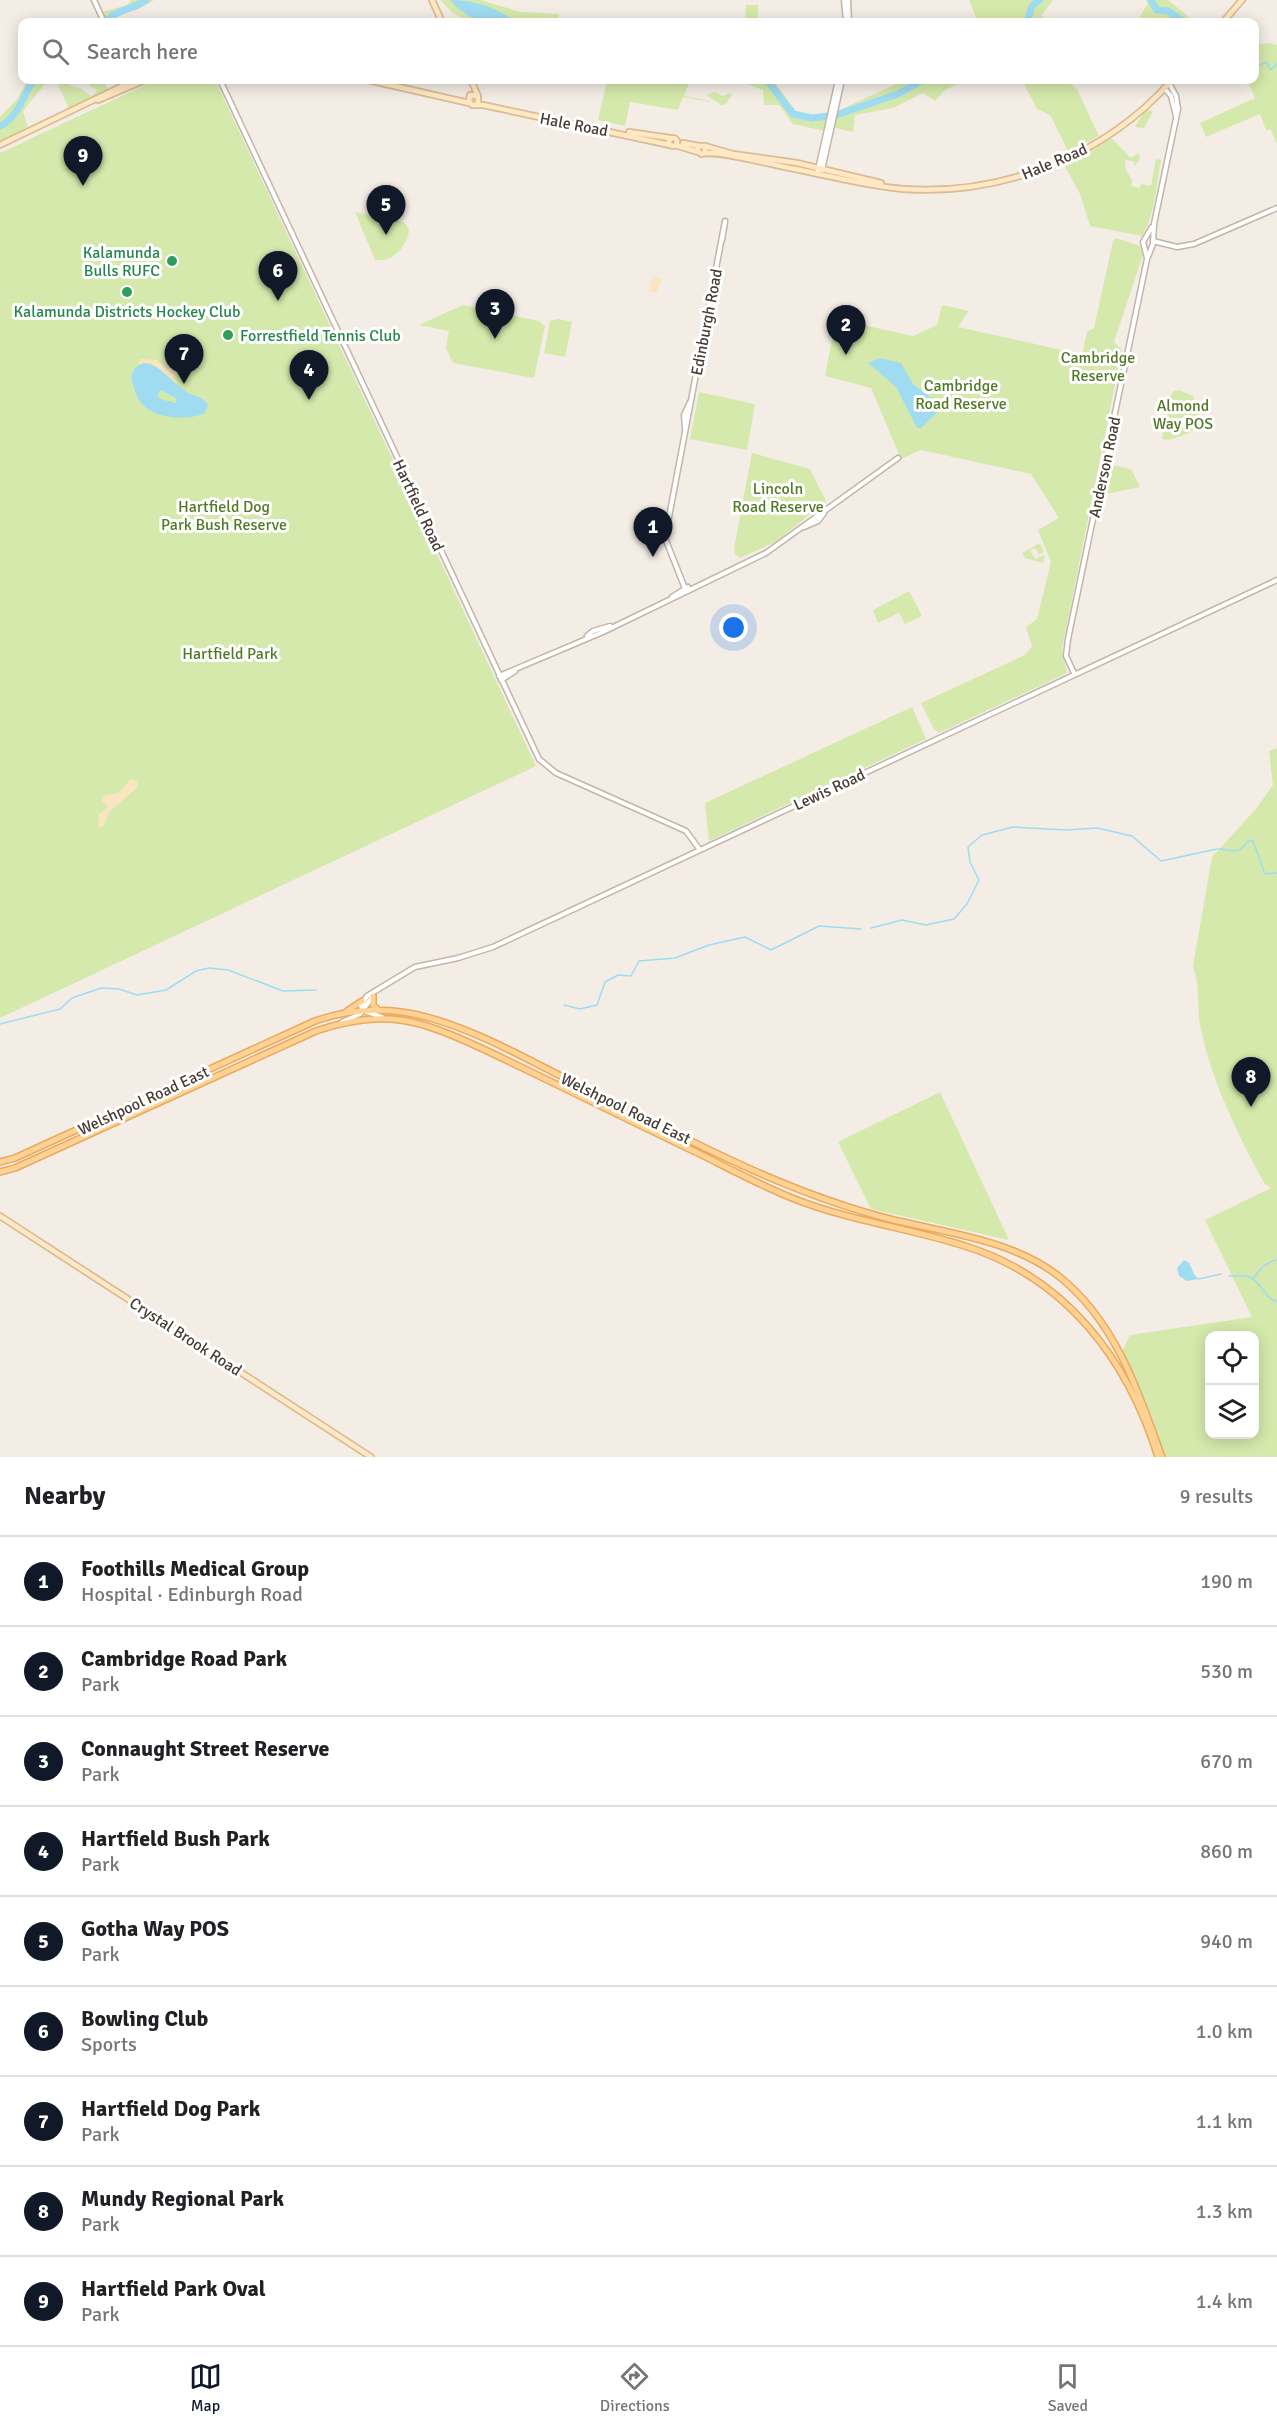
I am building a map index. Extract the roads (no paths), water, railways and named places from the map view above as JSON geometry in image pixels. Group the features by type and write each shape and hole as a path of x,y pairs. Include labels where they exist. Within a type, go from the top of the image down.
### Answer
{"main road":[{"path":"432,0 440,18"},
{"path":"1227,18 1243,1"},
{"path":"0,145 126,84"},
{"path":"387,84 453,98 479,100"},
{"path":"469,98 472,84"},
{"path":"473,84 479,100"},
{"name":"Hale Road","path":"479,100 674,144 733,154 754,155 867,181 925,188 990,184 1032,173 1058,162 1107,135 1168,84"},
{"path":"469,98 479,100"},
{"name":"Hale Road","path":"479,100 539,115 670,138 674,144"},
{"path":"373,996 373,1005 381,1011"},
{"path":"342,1013 362,1001"},
{"name":"Welshpool Road East","path":"0,1162 15,1158 289,1031 342,1013 363,1011 409,1013 452,1025 484,1038 774,1180 824,1200 995,1246 1047,1268 1089,1304 1104,1325 1138,1390 1160,1457"},
{"name":"Welshpool Road East","path":"0,1172 15,1168 307,1034 342,1022 386,1017 419,1023 453,1035 790,1198 872,1223 968,1247 993,1257 1036,1280 1069,1305 1108,1350 1140,1408 1160,1457"},
{"path":"606,1109 610,1100"},
{"name":"Crystal Brook Road","path":"0,1216 371,1457"}],"street":[{"path":"94,0 102,18"},
{"path":"846,0 848,18"},
{"name":"Hartfield Road","path":"222,84 539,759 550,770 687,831 700,850"},
{"path":"820,171 835,116 839,84"},
{"path":"820,171 839,84"},
{"name":"Anderson Road","path":"1074,674 1066,656 1067,646 1152,243 1176,116 1177,100 1172,84"},
{"path":"1164,88 1171,96 1176,116"},
{"path":"1145,238 1152,243 1177,247 1194,244 1277,208"},
{"name":"Edinburgh Road","path":"685,589 664,538 725,221 721,245"},
{"name":"Anderson Road","path":"1147,259 1143,242 1154,224"},
{"path":"1145,247 1152,243"},
{"path":"500,678 669,600 685,589 699,585 766,553 898,458"},
{"name":"Lewis Road","path":"362,1001 415,967 458,958 493,947 1277,580"},
{"name":"Lewis Road","path":"342,1022 363,1011 379,989"},
{"path":"362,1001 363,1011 386,1017"}],"water":[{"path":"450,0 484,5 510,18 472,18"},
{"path":"880,358 901,363 913,384 939,404 941,409 921,428 917,428 896,387 868,363"},
{"path":"143,363 156,367 190,394 204,400 208,405 205,413 181,418 163,416 148,409 136,394 131,377 135,368","holes":["161,390 177,399 176,403 160,399 157,395"]},
{"path":"1184,1260 1189,1263 1195,1276 1199,1279 1187,1281 1179,1276 1177,1268"}],"waterway":[{"path":"110,18 146,0"},
{"path":"1028,18 1032,6 1040,0"},
{"path":"1151,0 1157,10 1168,11 1178,18"},
{"path":"1259,66 1266,62 1271,70 1277,63"},
{"path":"0,126 15,113 31,84"},
{"path":"770,84 775,90"},
{"path":"776,92 793,114 812,118 836,115 898,94 916,84"},
{"path":"871,928 902,920 926,925 954,919 967,904 979,880 970,862 968,847 982,835 1013,827 1066,830 1097,828 1132,836 1161,861 1217,849"},
{"path":"1219,849 1238,850 1248,841 1253,841 1265,874 1277,873"},
{"path":"564,1005 580,1009 597,1005 605,982 618,975 631,976 639,961 675,958 709,945 745,937 771,950 819,926 861,929"},
{"path":"0,1024 60,1009 72,998 101,988 119,989 137,995 166,990 196,971 209,968 228,970 283,991 316,990"},
{"path":"1253,1279 1263,1266 1277,1259"},
{"path":"1199,1279 1221,1274"},
{"path":"1229,1276 1244,1276 1253,1279 1272,1300 1277,1302"}],"place":[{"name":"Hartfield Park Oval","path":"83,186"},
{"name":"Gotha Way POS","path":"386,235"},
{"name":"Kalamunda Bulls RUFC","path":"172,261"},
{"name":"Kalamunda Districts Hockey Club","path":"127,292"},
{"name":"Bowling Club","path":"278,301"},
{"name":"Forrestfield Tennis Club","path":"228,335"},
{"name":"Connaught Street Reserve","path":"495,339"},
{"name":"Cambridge Road Park","path":"846,355"},
{"name":"Hartfield Dog Park","path":"184,384"},
{"name":"Hartfield Bush Park","path":"309,400"},
{"name":"Foothills Medical Group","path":"653,557"},
{"name":"Mundy Regional Park","path":"1251,1107"}],"park label":[{"name":"Cambridge Reserve","path":"1098,366"},
{"name":"Cambridge Road Reserve","path":"961,394"},
{"name":"Almond Way POS","path":"1183,414"},
{"name":"Lincoln Road Reserve","path":"778,497"},
{"name":"Hartfield Dog Park Bush Reserve","path":"224,515"},
{"name":"Hartfield Park","path":"230,653"}]}
